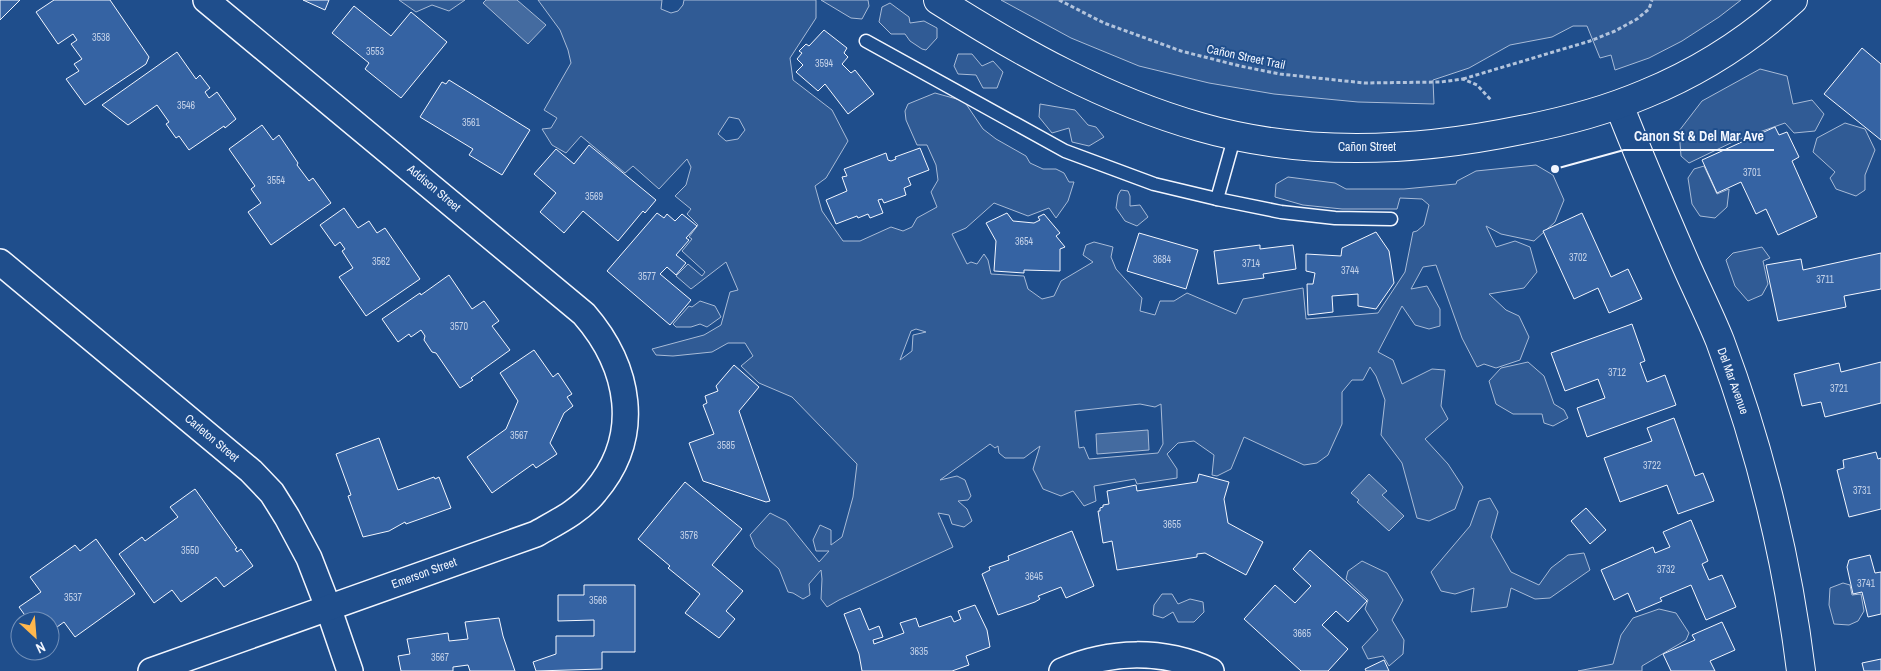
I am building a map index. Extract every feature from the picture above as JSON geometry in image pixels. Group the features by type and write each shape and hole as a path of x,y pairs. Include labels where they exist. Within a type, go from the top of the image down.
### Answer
{"main road":[{"name":"Cañon Street","path":"938,0 1035,58 1078,81 1156,112 1200,127 1271,142 1366,149 1424,146 1478,139 1571,119 1619,105 1675,80 1715,58 1755,31 1793,0"},
{"name":"Del Mar Avenue","path":"1619,105 1640,158 1719,339 1750,426 1779,536 1794,618 1801,671"}],"street":[{"name":"Addison Street","path":"206,0 584,314 601,336 614,359 626,402"},
{"name":"Carleton Street","path":"0,262 251,471 272,493 309,558 350,671"},
{"name":"Emerson Street","path":"151,671 536,534 568,517 595,493 609,473 620,450 625,427 626,402"},
{"path":"1062,671 1094,659 1133,654 1178,660 1211,671"}],"lane":[{"path":"866,41 1065,151 1154,184 1281,212 1335,218 1391,219"},
{"path":"1217,199 1235,135"}],"path":[{"name":"Cañon Street Trail","path":"1059,0 1104,24 1181,51 1280,74 1364,83 1441,82 1463,79 1590,41 1615,31 1637,19 1649,8 1652,0"},
{"path":"1463,79 1477,85 1491,100"}],"shaded area":[{"path":"399,0 465,0 449,11 432,5 416,12"},
{"path":"486,0 517,0 546,25 528,44 483,3"},
{"path":"538,0 662,0 661,9 671,13 678,11 683,5 684,0 816,0 816,18 790,58 793,80 832,110 848,141 826,178 815,186 822,211 843,241 860,241 891,227 903,231 912,227 917,218 937,207 931,192 938,180 936,165 927,145 917,145 906,120 905,111 908,104 935,93 964,101 983,129 996,139 1026,156 1030,163 1043,169 1056,169 1064,173 1069,182 1074,182 1068,201 1056,218 1049,208 1028,216 994,203 966,228 952,234 967,264 971,262 977,264 984,254 988,260 991,274 1024,276 1028,289 1042,299 1054,296 1061,281 1093,262 1083,255 1086,245 1094,242 1113,247 1111,257 1116,269 1142,298 1140,311 1155,315 1160,301 1174,301 1187,293 1236,314 1243,299 1303,288 1306,319 1378,313 1405,272 1413,232 1424,225 1429,205 1422,199 1400,198 1397,209 1342,209 1303,205 1275,197 1276,184 1288,177 1335,183 1346,189 1404,189 1456,184 1457,181 1476,171 1536,165 1553,175 1564,200 1555,222 1534,241 1501,234 1486,226 1496,247 1515,241 1530,247 1537,272 1524,288 1489,294 1506,310 1519,316 1529,337 1520,360 1496,368 1484,364 1477,367 1462,338 1436,265 1423,267 1411,289 1427,286 1440,309 1440,326 1429,329 1415,325 1402,306 1378,352 1393,360 1402,384 1432,369 1445,370 1441,406 1448,419 1425,439 1448,464 1463,487 1455,509 1429,521 1417,518 1402,463 1381,435 1385,400 1376,376 1370,367 1363,380 1352,380 1342,392 1342,424 1328,455 1317,463 1304,465 1244,437 1231,469 1217,476 1212,475 1214,455 1194,441 1178,443 1167,454 1177,469 1177,478 1137,484 1135,479 1094,486 1096,501 1084,506 1073,491 1061,496 1043,489 1033,469 1040,446 1024,458 1005,458 999,453 998,446 995,448 990,444 940,480 957,476 965,480 971,496 968,500 958,501 967,509 972,521 964,527 952,524 949,515 938,513 953,547 827,607 821,599 821,570 809,584 810,595 803,599 788,592 779,569 755,547 750,535 770,513 786,521 819,562 829,551 816,551 813,540 820,525 831,530 831,545 842,537 853,497 857,464 792,397 759,383 741,366 753,356 745,343 728,343 712,352 673,356 656,355 652,349 704,335 721,325 730,292 738,290 726,262 691,289 676,276 688,264 702,276 705,272 682,251 692,239 689,237 698,225 687,214 691,209 675,196 686,185 691,167 687,159 659,189 633,166 625,173 581,136 566,153 552,145 542,129 551,128 557,118 544,110 571,63 560,30","holes":["729,117 739,119 745,130 738,139 726,141 718,134","916,329 926,332 913,335 912,351 900,360 911,331","1140,404 1155,407 1161,404 1163,444 1158,453 1089,459 1084,447 1079,448 1075,411"]},
{"path":"821,0 868,0 869,6 862,19 851,18"},
{"path":"1001,0 1741,0 1682,41 1649,58 1615,70 1611,55 1600,58 1587,26 1573,26 1552,37 1510,45 1469,68 1433,80 1434,104 1358,102 1274,94 1209,83 1139,66 1071,38"},
{"path":"890,3 909,17 910,23 924,21 937,28 937,38 926,50 910,41 905,34 891,34 879,22 882,7"},
{"path":"958,54 972,54 982,66 993,61 1003,72 997,88 983,88 976,75 958,74 954,66"},
{"path":"1760,69 1787,76 1793,104 1812,100 1824,114 1815,131 1794,133 1785,123 1737,140 1689,163 1681,156 1679,131 1702,101"},
{"path":"1040,104 1075,110 1088,125 1096,127 1104,137 1089,146 1072,142 1069,128 1052,133 1039,117"},
{"path":"1845,123 1865,129 1875,150 1865,175 1865,190 1856,196 1836,189 1830,178 1835,172 1813,152 1817,138"},
{"path":"1704,166 1717,194 1729,189 1727,207 1715,218 1700,216 1692,204 1688,178 1694,169"},
{"path":"1121,190 1128,191 1130,206 1140,205 1148,217 1137,226 1125,221 1116,208 1118,195"},
{"path":"1762,247 1770,258 1763,261 1768,284 1762,295 1748,301 1735,286 1726,260 1733,253"},
{"path":"700,301 715,306 721,317 707,327 700,324 691,327 676,327 673,324 689,306 692,307"},
{"path":"1528,362 1544,376 1554,404 1564,410 1568,418 1553,426 1544,423 1542,414 1513,414 1496,404 1489,381 1501,368"},
{"path":"1148,430 1149,450 1097,454 1096,434"},
{"path":"1369,474 1387,491 1382,495 1404,516 1389,531 1357,502 1359,500 1351,493"},
{"path":"1490,498 1498,512 1491,537 1511,572 1539,585 1551,568 1568,555 1584,553 1590,570 1550,598 1535,599 1511,588 1507,607 1471,612 1474,588 1455,594 1441,591 1431,572 1470,526 1479,501"},
{"path":"1362,561 1387,573 1403,600 1392,620 1404,640 1403,654 1389,666 1383,656 1368,659 1362,647 1378,630 1365,609 1368,600 1346,579 1348,571"},
{"path":"1843,583 1850,585 1852,595 1861,594 1864,611 1858,621 1849,625 1834,624 1829,605 1830,588"},
{"path":"1162,594 1172,594 1178,604 1190,599 1203,602 1204,612 1194,622 1178,622 1173,612 1163,618 1153,615 1154,605"},
{"path":"1659,609 1676,613 1689,633 1686,640 1642,666 1642,671 1578,671 1613,664 1621,635 1633,618"}],"building":[{"path":"0,0 20,0 0,20"},
{"path":"54,0 110,0 149,57 146,64 85,105 66,79 79,71 74,64 82,59 71,44 77,40 73,34 58,44 36,12"},
{"path":"303,0 329,0 325,10"},
{"path":"354,6 391,36 411,12 447,42 401,98 365,69 369,63 332,33"},
{"path":"824,30 847,48 844,53 848,57 842,64 851,73 855,70 874,94 848,114 825,84 818,91 796,72 803,65 797,59 802,53 799,51 806,44 809,46"},
{"path":"1862,48 1881,64 1881,140 1824,94"},
{"path":"177,52 196,79 200,75 210,88 205,92 209,98 217,92 236,119 189,150 179,136 176,138 166,124 169,122 157,105 128,125 102,105"},
{"path":"449,80 530,130 502,175 469,155 473,149 420,117 442,82 446,84"},
{"path":"262,125 273,140 279,135 309,181 313,178 331,203 271,245 248,212 261,203 251,189 255,186 229,149"},
{"path":"1775,127 1779,135 1787,132 1799,157 1792,161 1817,217 1778,235 1766,209 1756,214 1741,182 1717,193 1702,160"},
{"path":"589,145 656,200 645,213 643,211 618,241 583,211 564,233 540,212 556,193 534,174 556,149 574,164"},
{"path":"920,148 929,170 908,178 911,185 904,188 906,195 884,203 882,199 878,200 883,213 870,218 868,214 858,218 857,216 836,224 826,200 847,191 842,177 847,176 844,169 886,153 888,160 891,161 896,159 895,157"},
{"path":"344,208 358,228 369,221 377,233 385,228 420,279 366,316 339,277 353,268 342,251 345,249 340,242 335,246 320,225"},
{"path":"657,213 664,218 667,214 675,221 682,214 697,226 686,238 689,240 676,255 686,263 676,275 667,267 660,274 691,300 670,325 607,271"},
{"path":"1007,213 1013,221 1034,223 1040,220 1038,217 1044,214 1060,233 1056,236 1065,247 1060,249 1060,271 1024,270 1024,273 994,271 996,241 986,223"},
{"path":"1582,213 1611,277 1628,269 1642,299 1609,313 1598,288 1574,299 1543,231"},
{"path":"1376,232 1389,251 1394,283 1376,309 1358,306 1358,294 1332,296 1333,312 1308,315 1307,284 1313,284 1315,273 1306,271 1306,254 1341,256 1342,248"},
{"path":"1139,233 1198,250 1186,289 1127,271"},
{"path":"1260,245 1260,249 1293,245 1296,269 1263,274 1264,278 1218,284 1214,251"},
{"path":"1881,253 1881,289 1844,296 1846,307 1778,321 1766,265 1801,259 1803,270"},
{"path":"449,275 472,309 484,301 499,321 492,326 510,350 460,388 436,353 432,352 424,340 425,336 421,330 411,337 409,334 398,342 382,319"},
{"path":"1632,324 1645,361 1640,363 1647,382 1665,375 1676,405 1587,437 1577,408 1605,398 1598,379 1565,391 1551,353"},
{"path":"534,350 553,377 558,373 572,394 567,397 573,406 564,413 550,443 557,454 536,468 533,464 492,493 467,457 506,429 518,401 500,373"},
{"path":"1881,362 1881,403 1825,417 1821,402 1802,406 1794,374 1839,363 1841,372"},
{"path":"734,365 759,387 739,411 770,501 766,502 703,481 689,443 714,434 703,405 707,403 705,396 718,391 716,386"},
{"path":"1674,418 1695,476 1703,473 1714,501 1678,514 1667,485 1620,502 1604,458 1652,441 1647,428"},
{"path":"379,438 398,490 434,477 435,479 439,477 451,508 406,524 405,522 389,531 363,537 348,496 351,495 336,454"},
{"path":"1876,452 1878,459 1881,458 1881,509 1849,517 1837,470 1844,468 1843,460"},
{"path":"1199,474 1229,482 1224,499 1228,523 1263,542 1246,575 1205,553 1197,554 1197,557 1117,570 1112,541 1103,543 1098,511 1100,511 1103,505 1109,504 1107,491 1136,485 1137,491 1197,482"},
{"path":"685,482 742,529 712,565 743,591 726,611 735,619 719,638 685,613 700,594 668,568 670,566 638,539"},
{"path":"195,489 237,548 235,549 237,552 241,549 253,566 224,587 216,577 181,602 172,590 154,603 119,554 142,537 145,541 178,517 170,507"},
{"path":"1586,508 1606,530 1590,544 1571,521"},
{"path":"1691,520 1708,561 1702,564 1709,580 1722,575 1736,607 1706,620 1691,585 1660,598 1662,601 1636,612 1628,593 1614,600 1601,570 1653,547 1655,553 1670,547 1663,532"},
{"path":"1072,531 1094,586 1066,598 1061,587 1038,596 1040,599 1035,602 998,615 982,574 990,570 989,567 1009,560 1008,556"},
{"path":"96,539 135,594 75,637 64,622 60,625 60,611 22,611 19,607 41,592 30,577 75,545 80,551"},
{"path":"1310,550 1367,601 1348,622 1336,611 1322,625 1348,649 1328,671 1301,671 1244,619 1275,585 1295,603 1311,586 1293,569"},
{"path":"1870,555 1875,573 1881,572 1881,614 1868,617 1862,592 1853,594 1847,567 1849,560"},
{"path":"584,585 635,585 635,652 602,652 602,669 536,671 533,662 556,654 556,636 594,636 594,620 558,621 558,595 584,595"},
{"path":"975,605 987,630 990,647 966,656 969,665 952,671 862,671 859,654 844,614 860,608 869,630 879,626 883,637 873,640 874,644 904,633 900,623 916,618 919,627 951,616 954,622 961,619 958,611"},
{"path":"499,618 515,671 470,671 468,665 453,667 453,671 401,671 398,656 410,654 407,639 448,633 449,641 468,639 465,622"},
{"path":"1722,622 1735,650 1710,661 1715,671 1671,671 1663,654 1695,640 1692,635"},
{"path":"1881,659 1881,671 1864,671 1862,663"},
{"path":"1384,660 1389,671 1366,671 1365,669"}],"place":[{"name":"Canon St & Del Mar Ave","path":"1555,169"}]}
